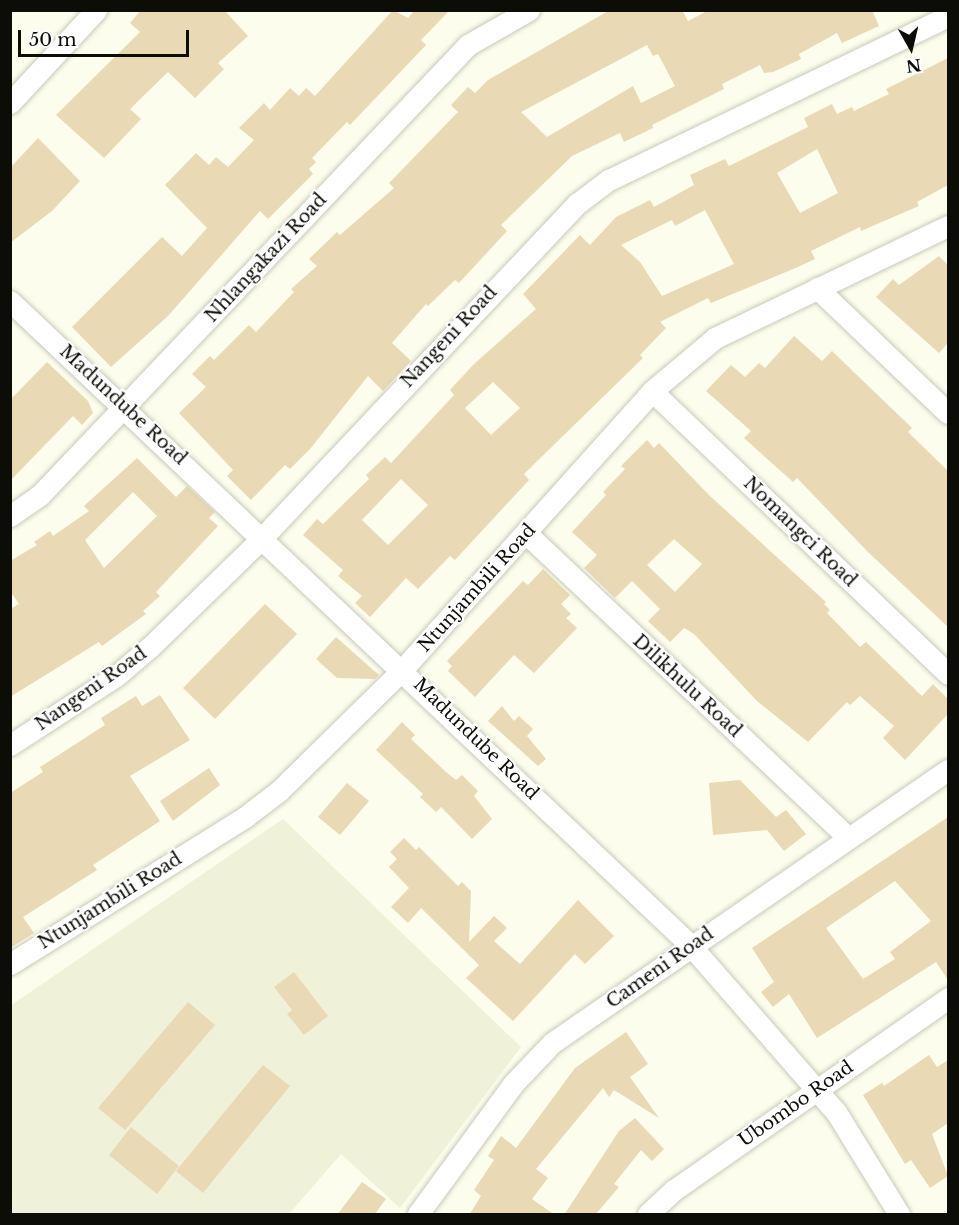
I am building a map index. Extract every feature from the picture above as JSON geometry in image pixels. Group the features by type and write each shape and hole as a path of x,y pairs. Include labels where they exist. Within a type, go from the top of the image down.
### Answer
{"street":[{"path":"10,103 96,10"},
{"name":"Nhlangakazi Road","path":"10,516 40,495 468,45 529,10"},
{"name":"Nangeni Road","path":"10,745 116,676 261,539 578,202 609,180 948,16"},
{"name":"Ntunjambili Road","path":"10,964 252,811 279,791 402,670 527,534 652,391 715,338 948,226"},
{"path":"817,288 948,413"},
{"name":"Madundube Road","path":"10,301 126,406 261,539 691,945 836,1112 899,1215"},
{"name":"Nomangci Road","path":"652,391 948,674"},
{"name":"Dilikhulu Road","path":"527,534 848,838"},
{"name":"Cameni Road","path":"418,1215 514,1083 552,1043 948,770"},
{"name":"Ubombo Road","path":"648,1215 674,1190 948,998"}],"shaded area":[{"path":"283,819 521,1047 400,1208 341,1154 289,1214 11,1214 10,1006"}],"building":[{"path":"141,10 224,10 248,36 218,63 224,69 195,98 168,72 130,109 141,119 104,158 56,115 140,32 130,23"},
{"path":"393,10 408,18 415,10 450,10 421,40 426,45 350,125 347,122 312,158 316,162 309,169 313,174 268,219 260,211 168,316 111,367 72,327 162,237 182,256 207,228 165,185 196,153 209,165 216,157 228,167 254,140 239,128 264,103 270,110 290,88 299,96 306,88 315,96"},
{"path":"610,10 682,10 688,21 709,10 872,10 879,26 842,43 837,33 799,54 801,59 773,72 764,73 760,65 722,84 724,89 652,125 653,128 624,142 620,133 572,156 501,225 507,231 459,283 455,280 428,306 426,304 392,343 411,361 383,391 368,376 310,449 290,469 285,465 251,500 227,476 233,470 179,413 206,387 192,374 210,356 214,360 249,325 256,332 294,292 291,289 317,266 309,259 337,232 340,235 394,188 389,183 458,112 451,105 468,87 475,93 488,80","holes":["647,45 653,56 658,54 675,86 641,103 633,86 547,137 521,112"]},
{"path":"948,58 948,185 917,202 919,206 861,231 860,227 811,251 815,259 711,303 708,298 660,322 666,328 640,355 643,358 524,474 529,480 455,560 450,556 418,589 406,578 370,617 355,603 362,596 338,576 343,570 303,535 317,519 323,524 369,479 366,475 385,457 391,463 454,395 450,390 474,364 536,309 523,294 580,235 590,245 616,217 650,200 654,207 694,185 690,175 725,159 729,166 808,127 804,118 832,104 837,114 852,107 854,111 889,94 886,89","holes":["817,149 838,193 800,213 777,173","705,210 734,264 662,296 640,262 621,245 672,220 675,226","493,382 520,408 491,435 465,408","401,479 428,505 388,545 362,520"]},
{"path":"38,138 80,181 52,211 10,243 10,168"},
{"path":"939,256 948,265 948,343 939,353 876,297 893,279 899,285"},
{"path":"794,336 822,361 832,351 912,428 908,432 948,471 948,627 868,552 797,478 793,482 744,438 751,431 706,391 731,365 745,377 759,363 765,368"},
{"path":"47,362 88,401 93,413 82,425 73,416 10,481 10,400"},
{"path":"647,440 654,448 659,443 709,495 826,602 824,604 830,610 827,613 860,647 866,642 922,696 933,684 948,699 948,714 905,760 883,738 894,726 860,696 850,705 847,702 808,742 757,701 694,634 684,628 670,642 648,621 660,609 632,581 615,598 584,568 597,555 572,532 606,495 603,492 625,469 621,466","holes":["674,539 702,564 675,592 647,565"]},
{"path":"137,458 176,497 187,486 215,512 209,518 218,526 156,592 160,596 143,611 146,614 102,646 99,642 10,697 10,609 19,604 10,591 10,561 37,545 34,542 50,531 53,536 89,511 84,506","holes":["133,492 157,516 104,568 85,540"]},
{"path":"543,569 570,595 561,604 571,614 566,618 577,628 534,673 514,655 475,697 448,671 452,666 447,661 523,581 528,585"},
{"path":"265,604 297,634 215,719 183,688"},
{"path":"336,637 379,675 375,679 337,678 316,659"},
{"path":"160,695 190,740 130,776 160,821 93,865 97,870 23,917 34,933 10,948 10,793 43,772 40,767 105,725 101,718 136,696 142,706"},
{"path":"502,706 514,721 519,716 533,729 527,736 546,759 538,766 488,721"},
{"path":"402,722 415,735 411,739 446,772 456,780 462,775 478,791 474,796 492,819 472,839 441,807 436,812 420,797 423,794 376,750"},
{"path":"209,768 220,785 173,821 160,801"},
{"path":"740,780 776,817 786,810 806,834 784,851 767,830 713,835 709,783"},
{"path":"347,783 369,801 340,835 318,817"},
{"path":"948,817 948,980 936,962 817,1038 789,994 773,1007 761,992 774,982 752,948","holes":["895,881 931,921 890,952 895,959 863,979 826,928"]},
{"path":"404,838 416,850 419,847 458,886 462,882 471,891 469,942 494,916 507,928 494,941 520,964 578,900 614,936 585,964 575,954 513,1021 466,978 479,965 421,908 408,923 391,907 409,888 389,867 397,859 390,852"},
{"path":"294,972 328,1016 304,1035 287,1014 292,1010 274,987"},
{"path":"188,1002 215,1025 125,1130 98,1108"},
{"path":"626,1032 648,1064 630,1077 659,1118 614,1090 609,1097 603,1088 536,1169 548,1178 532,1199 555,1215 469,1215 481,1196 474,1190 494,1160 488,1156 501,1136 516,1148 575,1068"},
{"path":"929,1055 937,1067 948,1060 948,1123 932,1134 948,1176 930,1188 911,1160 905,1164 863,1095 882,1083 884,1086"},
{"path":"263,1065 290,1086 203,1193 176,1171"},
{"path":"635,1118 664,1149 652,1161 641,1150 614,1184 619,1187 595,1215 564,1215 619,1131"},
{"path":"131,1127 179,1166 157,1194 109,1155"},
{"path":"362,1182 386,1199 374,1215 337,1215"}]}
